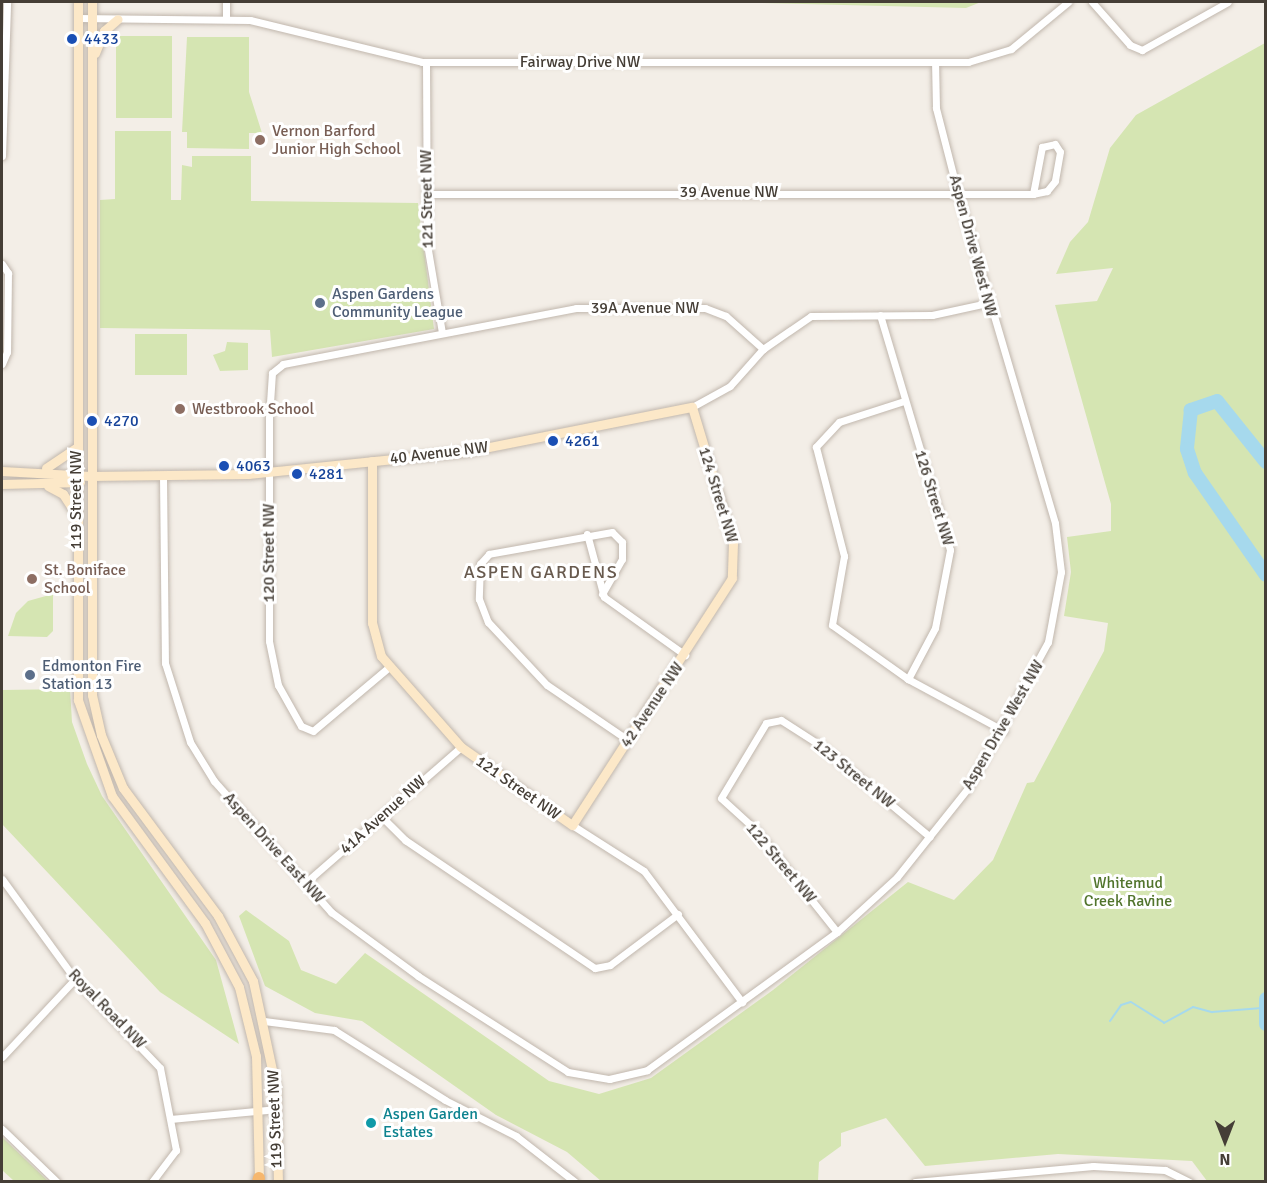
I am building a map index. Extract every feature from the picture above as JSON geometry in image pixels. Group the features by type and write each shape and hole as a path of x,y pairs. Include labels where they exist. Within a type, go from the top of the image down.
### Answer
{"main road":[{"name":"119 Street NW","path":"78,2 75,513 78,700 87,738 112,796 225,955 251,1023 259,1109 259,1180"},
{"name":"119 Street NW","path":"92,2 89,669 101,735 123,788 237,948 264,1021 277,1109 278,1182"},
{"path":"92,61 102,35 118,19"},
{"name":"40 Avenue NW","path":"2,471 76,472 90,476 269,472 505,445 692,407"},
{"name":"124 Street NW","path":"692,407 733,543 730,583"},
{"path":"37,471 59,464 76,448"},
{"name":"121 Street NW","path":"372,461 372,631 389,667 461,747 572,825"},
{"name":"40 Avenue NW","path":"2,484 76,484 90,476"},
{"path":"44,484 63,494 75,513"},
{"name":"42 Avenue NW","path":"572,825 685,656 730,583"},
{"path":"251,1023 264,1021"}],"street":[{"path":"2,156 7,2"},
{"path":"226,2 226,19"},
{"name":"Fairway Drive NW","path":"78,18 226,19 263,22 426,63 935,62 998,56 1068,2"},
{"path":"1092,2 1130,45 1142,50 1228,2"},
{"name":"Aspen Drive West NW","path":"601,1079 647,1070 837,932 889,885 930,837 1004,730 1048,642 1060,560 1049,502 987,303 958,194 936,108 935,62"},
{"name":"121 Street NW","path":"426,63 428,262 441,333"},
{"path":"1055,144 1060,152 1055,181 1047,191 1033,194 1042,147 1055,144"},
{"name":"39 Avenue NW","path":"426,194 1033,194"},
{"path":"2,363 3,265"},
{"path":"764,349 797,320 811,316 932,315 987,303"},
{"name":"39A Avenue NW","path":"283,364 576,308 698,307 726,316 764,349"},
{"name":"126 Street NW","path":"880,315 951,557 935,628 908,679"},
{"name":"40 Avenue NW","path":"692,407 724,390 764,349"},
{"name":"120 Street NW","path":"283,364 272,373 269,472 269,651 287,706 303,728 314,731 389,667"},
{"path":"904,401 839,422 816,447 844,556 831,622 837,633 908,679 1004,730"},
{"name":"Aspen Drive East NW","path":"163,476 164,656 190,742 214,781 344,924 418,976 558,1067 601,1079"},
{"path":"602,594 622,559 622,543 612,532 587,534 481,560 479,599 488,622 547,685 628,740"},
{"path":"587,534 602,594 685,656"},
{"name":"122 Street NW","path":"773,719 744,754 721,798 756,830 837,932"},
{"name":"123 Street NW","path":"773,719 819,745 930,837"},
{"name":"41A Avenue NW","path":"305,883 461,747"},
{"path":"382,817 405,840 600,968 678,914"},
{"name":"121 Street NW","path":"572,825 644,871 742,1002"},
{"name":"Royal Road NW","path":"2,879 75,980 147,1048 160,1068 176,1150 152,1182"},
{"path":"2,1057 75,980"},
{"path":"264,1021 334,1030 445,1100 516,1136 575,1182"},
{"path":"171,1119 277,1109"},
{"path":"2,1129 57,1182"},
{"path":"915,1182 1094,1166 1165,1170 1190,1182"}],"green space":[{"path":"719,2 981,2 966,8"},
{"path":"116,36 172,36 172,118 116,118"},
{"path":"187,37 249,37 249,92 262,133 249,133 249,149 187,148 187,132 182,132"},
{"name":"Whitemud Creek Ravine","path":"1265,43 1265,1181 1207,1181 1192,1161 1058,1154 925,1166 886,1118 841,1133 841,1146 819,1162 818,1181 601,1181 567,1152 496,1115 362,1021 315,1013 265,986 239,916 246,910 289,941 301,970 336,984 365,953 549,1081 599,1094 651,1078 773,990 908,882 954,900 993,860 1027,783 1034,782 1104,651 1108,623 1064,616 1071,572 1067,537 1111,531 1111,504 1055,305 1097,301 1113,268 1056,274 1070,242 1088,222 1110,148 1136,115"},
{"path":"115,131 171,131 171,200 181,200 182,165 192,167 192,156 251,156 251,201 418,203 434,329 272,357 270,330 100,328 100,200 115,199"},
{"path":"135,334 187,334 187,375 135,375"},
{"path":"227,342 248,343 248,370 220,371 213,355 225,351"},
{"path":"53,594 53,631 47,637 8,636 16,613 28,601"},
{"path":"70,689 72,722 87,764 102,796 216,960 239,1044 160,992 2,824 2,690"},
{"path":"2,1137 48,1181 14,1181 2,1170"}],"waterway":[{"path":"1266,462 1217,401 1191,410 1187,449 1195,473 1266,575"},
{"path":"1266,999 1266,1024"},
{"path":"1110,1021 1121,1005 1131,1002 1164,1023 1193,1007 1212,1012 1262,1008"}],"place":[{"name":"4433","path":"72,39"},
{"name":"Vernon Barford Junior High School","path":"260,140"},
{"name":"Aspen Gardens Community League","path":"320,303"},
{"name":"Westbrook School","path":"180,409"},
{"name":"4270","path":"92,421"},
{"name":"4261","path":"553,441"},
{"name":"4063","path":"224,466"},
{"name":"4281","path":"297,474"},
{"name":"St. Boniface School","path":"32,579"},
{"name":"Edmonton Fire Station 13","path":"30,675"},
{"name":"Aspen Garden Estates","path":"371,1123"}],"district":[{"name":"ASPEN GARDENS","path":"541,572"}]}
